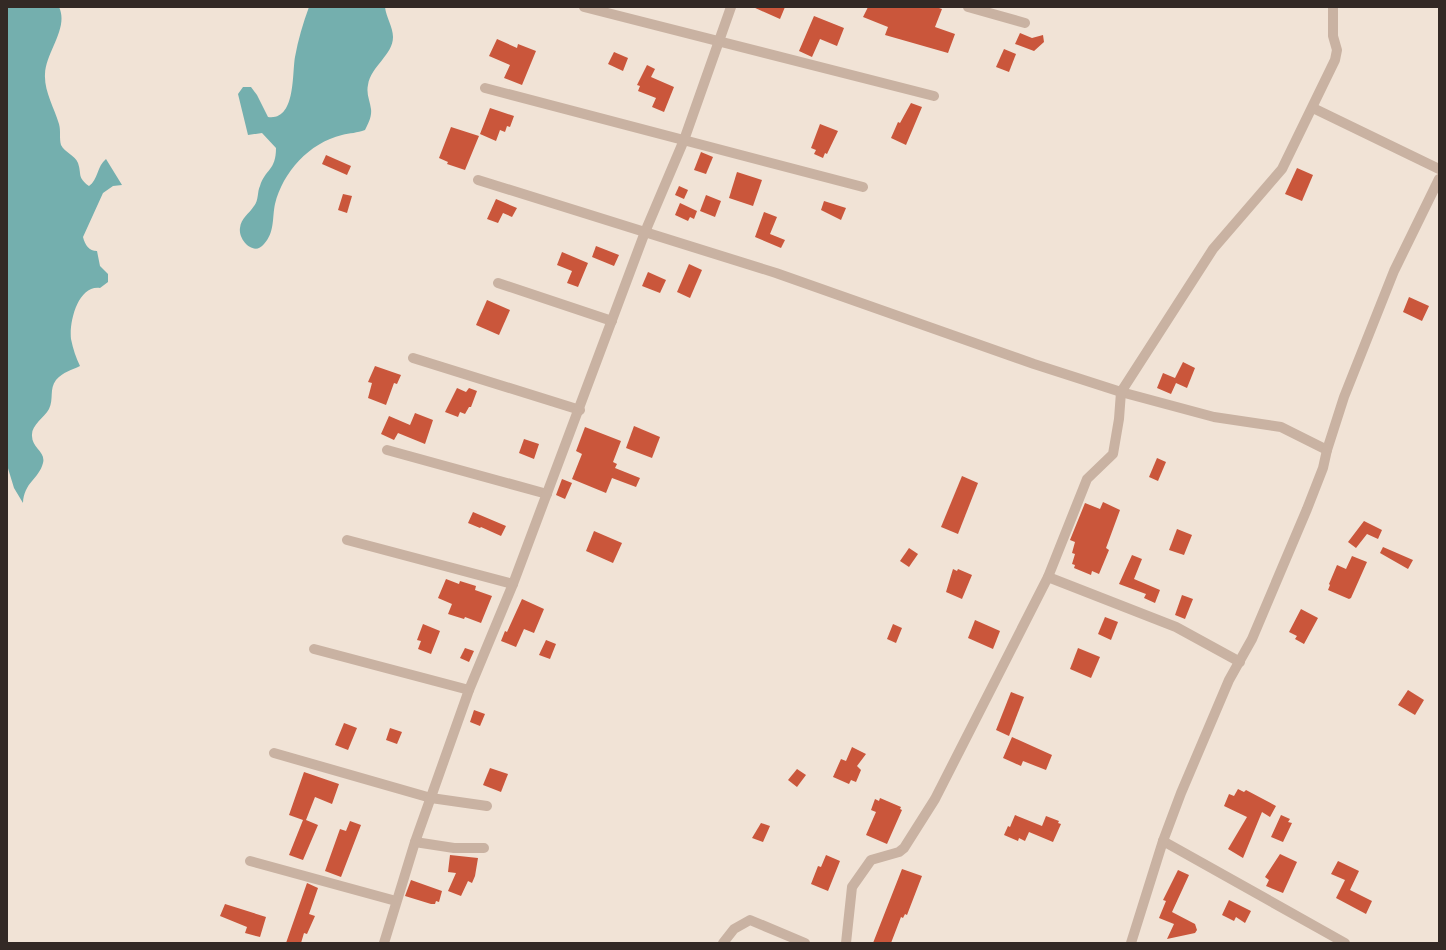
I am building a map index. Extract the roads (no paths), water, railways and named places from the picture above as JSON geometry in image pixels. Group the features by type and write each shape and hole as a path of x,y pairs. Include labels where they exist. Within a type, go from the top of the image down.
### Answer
{"street":[{"path":"584,7 934,96"},
{"path":"384,943 415,842 469,690 513,584 580,410 645,232 684,140 731,7"},
{"path":"968,7 1025,23"},
{"path":"846,943 852,888 871,860 899,852 904,848 935,799 1048,577 1087,479 1113,454 1119,419 1121,392 1212,249 1282,169 1313,108 1335,60 1337,50 1333,36 1333,7"},
{"path":"485,88 863,187"},
{"path":"1313,108 1439,169"},
{"path":"1134,942 1162,841 1229,680 1252,639 1324,468 1327,450 1344,397 1394,271 1439,179"},
{"path":"478,180 776,273 1034,364 1121,392 1214,417 1281,427 1327,450"},
{"path":"498,283 612,321"},
{"path":"413,358 580,410"},
{"path":"387,450 547,494"},
{"path":"347,540 513,584"},
{"path":"1048,577 1176,627 1240,662"},
{"path":"314,649 469,690"},
{"path":"274,753 430,798 487,806"},
{"path":"1162,841 1345,943"},
{"path":"415,842 454,848 484,848"},
{"path":"250,861 396,901"},
{"path":"723,943 734,929 750,920 805,943"}],"water":[{"path":"7,7 59,7 61,23 46,65 45,80 59,124 61,145 77,160 80,176 89,186 106,159 122,185 113,186 103,193 83,237 88,247 97,251 100,266 108,274 108,282 100,288 92,289 86,292 76,306 73,315 71,339 80,366 65,373 56,380 53,387 49,409 32,432 34,444 43,456 43,463 26,490 23,503 14,488 7,465"},
{"path":"309,7 385,7 393,33 392,43 390,49 370,78 367,91 371,115 365,130 330,139 308,152 299,160 284,181 279,192 275,204 272,230 268,239 260,248 251,248 244,242 240,233 240,228 244,219 256,204 262,180 272,166 276,156 276,148 262,133 248,135 238,94 243,87 251,87 257,95 268,117 277,116 284,112 291,95 296,51"}]}
